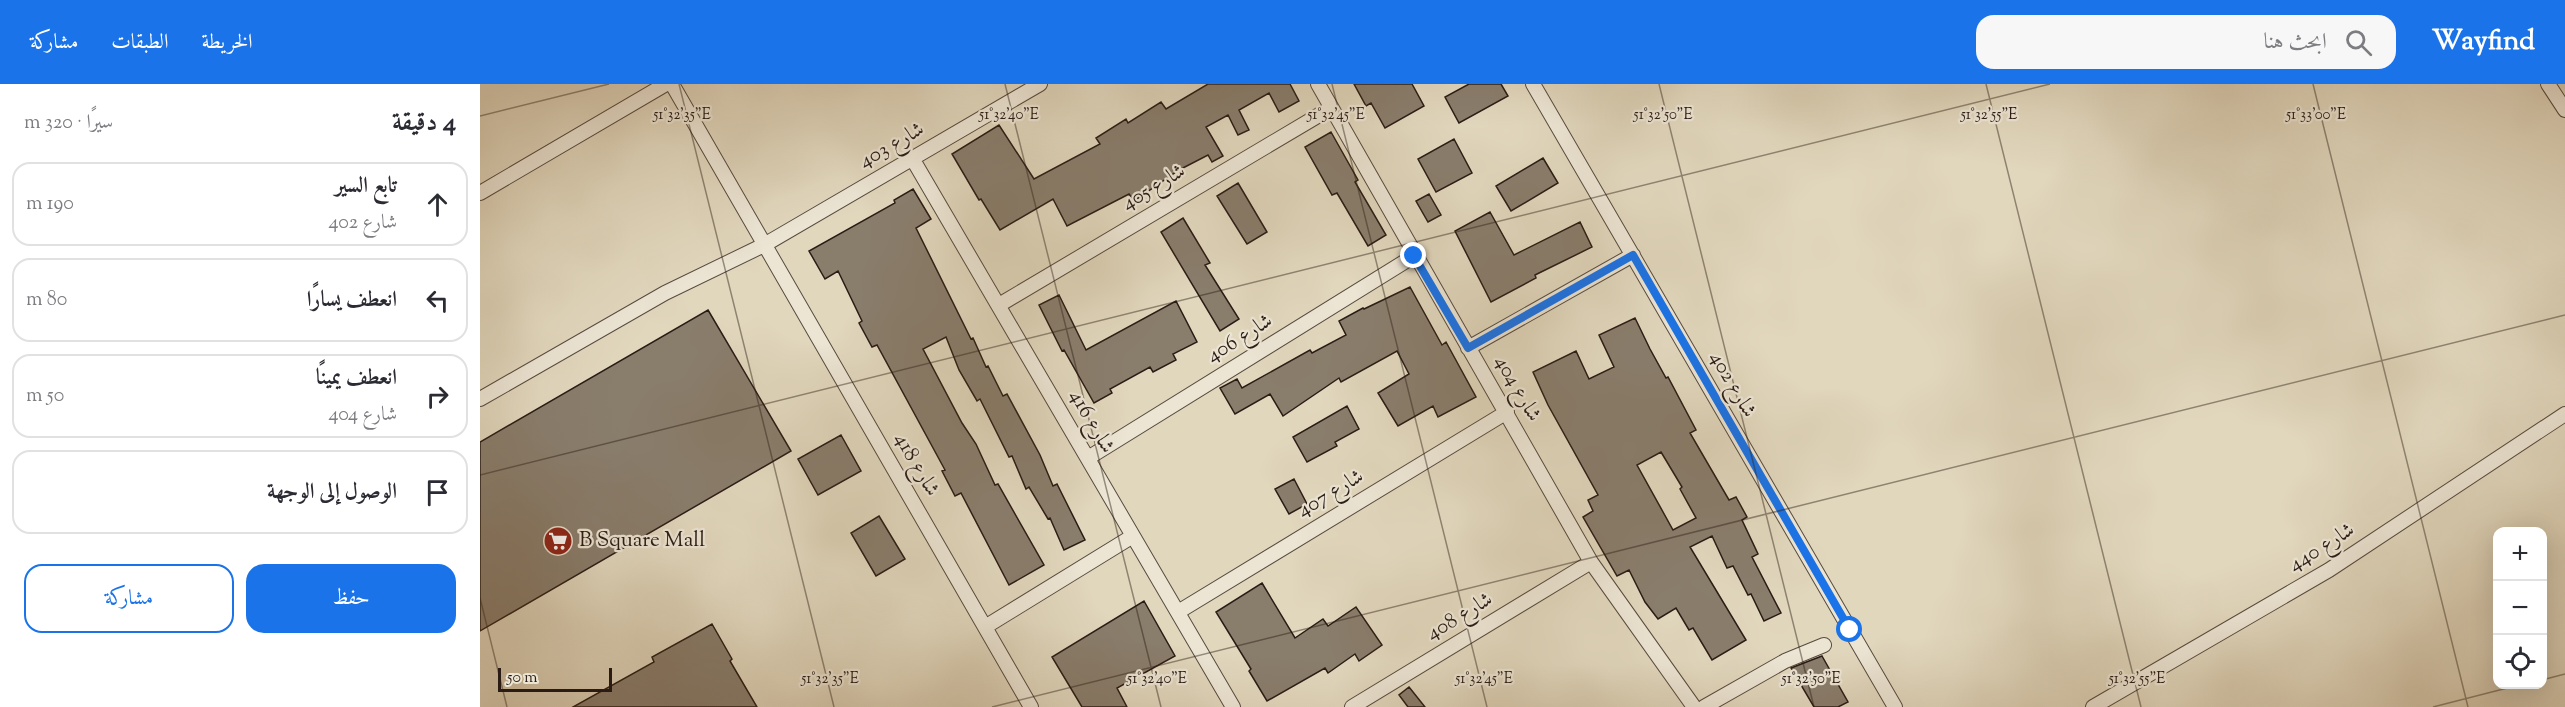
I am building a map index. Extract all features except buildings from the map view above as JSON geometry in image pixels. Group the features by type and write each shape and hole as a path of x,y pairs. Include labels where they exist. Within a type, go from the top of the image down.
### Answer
{"street":[{"path":"480,193 666,84"},
{"name":"شارع 418","path":"672,84 1031,707"},
{"name":"شارع 403","path":"480,399 665,293 764,244 1040,84"},
{"name":"شارع 404","path":"1318,84 1414,256 1507,412 1591,562 1694,707"},
{"name":"شارع 402","path":"1533,84 1895,707"},
{"path":"2548,84 2565,110"},
{"name":"شارع 405","path":"999,305 1330,108"},
{"name":"شارع 416","path":"912,159 1233,707"},
{"path":"1468,348 1633,255"},
{"name":"شارع 406","path":"1088,458 1414,256"},
{"name":"شارع 407","path":"1178,612 1507,412"},
{"name":"شارع 440","path":"2093,707 2329,570 2565,414"},
{"path":"985,627 1132,536"},
{"name":"شارع 408","path":"1352,707 1591,562"},
{"path":"1704,707 1778,665 1824,645"}],"place":[{"name":"B Square Mall","path":"558,541"}],"route":[{"path":"1414,256 1468,348 1633,255 1850,630"}]}
